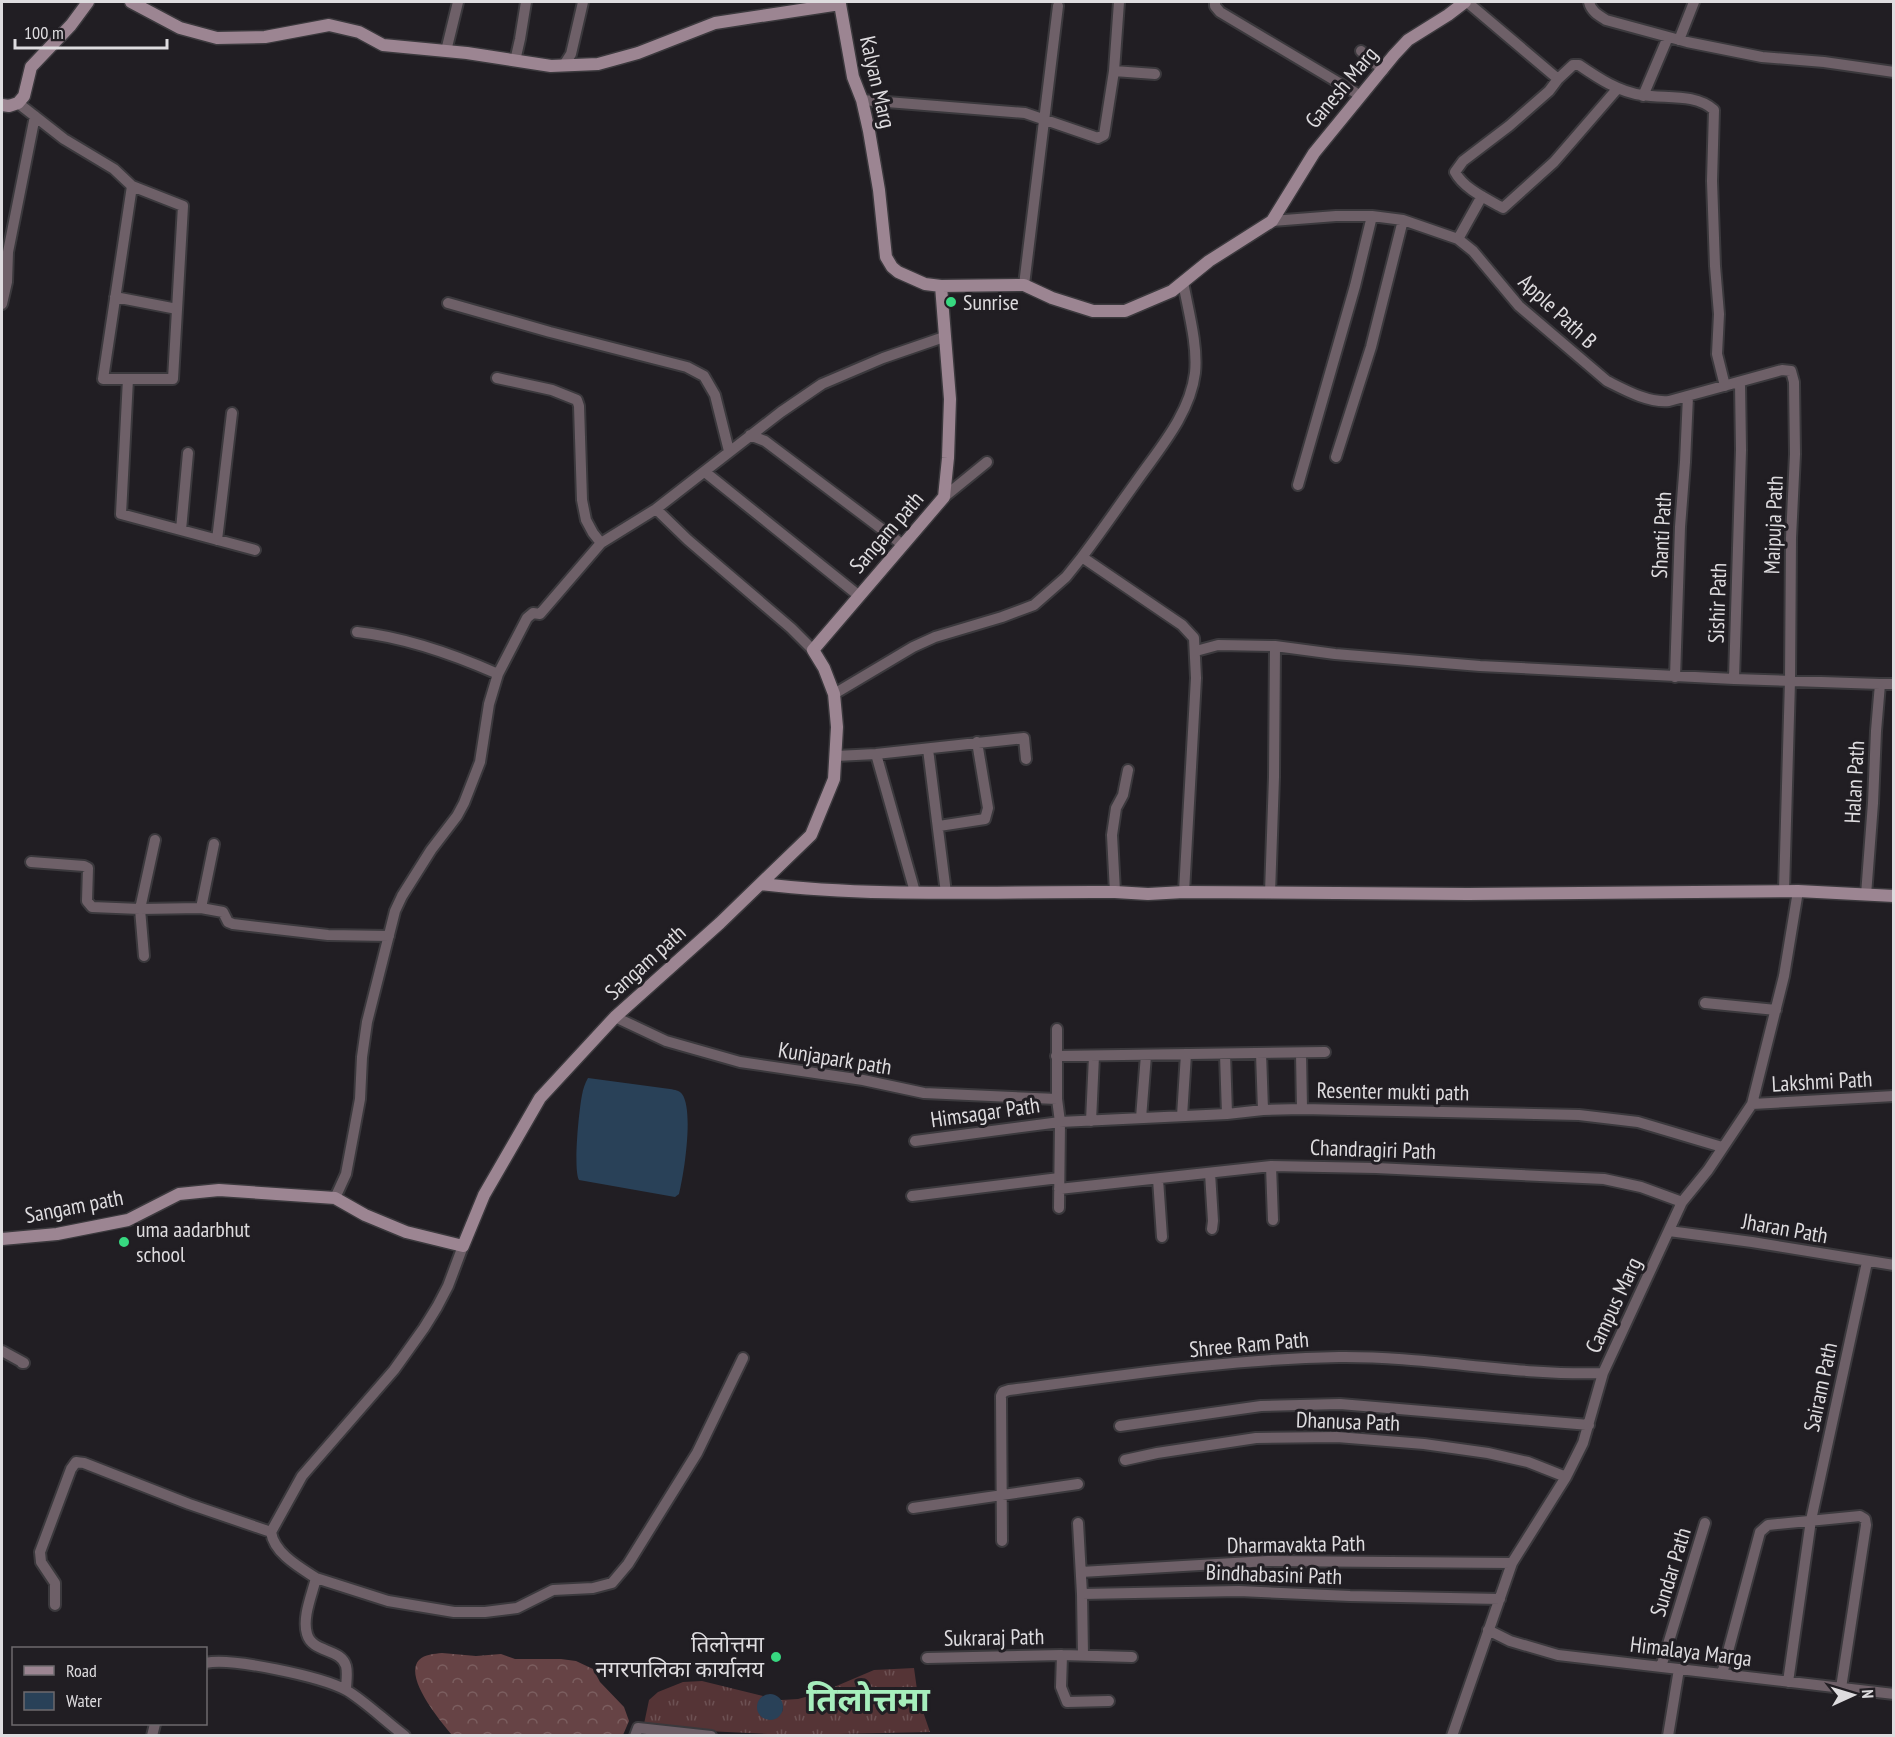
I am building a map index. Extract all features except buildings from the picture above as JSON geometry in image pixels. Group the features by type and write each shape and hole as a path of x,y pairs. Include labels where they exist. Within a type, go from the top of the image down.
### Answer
{"street":[{"path":"2,105 9,106 18,103 24,96 31,67 71,25 88,2"},
{"name":"Kalyan Marg","path":"131,2 180,28 217,38 265,37 329,25 359,32 383,45 446,51 550,66 598,64 638,53 715,23 840,3 879,190 886,257 898,272 925,284 941,286 1024,285 1052,298 1093,311 1125,311 1172,291 1209,261 1272,221"},
{"path":"446,51 458,2"},
{"path":"515,61 526,2"},
{"path":"564,65 571,54 583,2"},
{"path":"862,100 1015,111 1044,118 1092,137 1102,138 1114,71 1119,2"},
{"path":"1215,2 1220,12 1361,96"},
{"path":"1466,2 1558,79"},
{"name":"Ganesh Marg","path":"1272,221 1314,153 1408,40 1466,2"},
{"path":"1589,2 1596,14 1606,20 1674,38 1762,57 1824,62 1893,72"},
{"path":"1643,96 1694,2"},
{"path":"1024,285 1058,6"},
{"path":"1361,51 1383,69"},
{"path":"1618,88 1554,162 1503,208 1482,196 1455,172 1457,167 1549,91 1573,65 1579,65 1618,88 1643,96 1674,97 1706,104 1714,110 1712,181 1719,314 1718,354 1725,386"},
{"path":"1114,71 1155,74"},
{"path":"18,103 64,139 114,169 132,186 183,206 173,379 103,379 132,186"},
{"path":"2,304 8,252 35,116"},
{"path":"1458,239 1482,196"},
{"path":"1298,485 1356,286 1372,216"},
{"name":"Apple Path B","path":"1272,221 1372,216 1403,220 1458,239 1473,251 1519,306 1607,381 1660,402 1740,383 1782,370 1791,371"},
{"path":"1336,457 1371,347 1403,220"},
{"path":"834,694 913,647 935,637 1034,605 1066,577 1108,524 1166,440 1180,418 1189,397 1195,374 1195,354 1184,282"},
{"name":"Sangam path","path":"2,1239 57,1234 128,1220 179,1194 219,1190 335,1198 365,1215 406,1232 462,1246 483,1195 540,1098 615,1017 811,835 834,779 837,727 834,694 824,668 813,650 944,497 950,399 941,286"},
{"path":"115,297 177,309"},
{"path":"448,303 687,367 704,376 715,395 729,451"},
{"path":"335,1198 346,1174 360,1099 362,1057 367,1022 395,911 431,850 464,803 480,762 489,704 498,674 527,618 533,613 540,614 601,543 656,509 750,435 822,384 883,357 944,337"},
{"name":"Maipuja Path","path":"1784,891 1790,681 1791,538 1795,454 1794,382 1791,371"},
{"path":"497,378 552,390 577,400 582,500 586,520 601,543"},
{"path":"128,379 121,514 255,550"},
{"name":"Sishir Path","path":"1734,679 1741,450 1740,383"},
{"name":"Shanti Path","path":"1675,677 1680,527 1688,396"},
{"path":"217,540 232,413"},
{"path":"750,435 765,441 903,545"},
{"path":"181,530 188,453"},
{"path":"944,497 987,462"},
{"path":"705,472 858,595"},
{"path":"656,509 813,650"},
{"path":"1082,556 1182,625 1194,638 1196,678 1184,892"},
{"path":"357,632 408,643 476,664 498,674"},
{"path":"1196,651 1218,645 1275,646 1335,654 1480,666 1675,677 1893,684"},
{"path":"1270,893 1275,646"},
{"name":"Halan Path","path":"1866,895 1880,684"},
{"path":"836,756 876,754 1024,738 1026,759"},
{"path":"939,826 985,819 988,808 977,742"},
{"path":"928,748 946,893"},
{"path":"876,754 915,892"},
{"path":"1115,892 1112,835 1116,808 1123,795 1128,770"},
{"path":"144,956 140,909 155,840"},
{"path":"201,908 214,844"},
{"path":"31,862 88,868 87,901 92,907 201,908 223,912 228,922 233,924 328,934 389,936"},
{"path":"760,884 846,891 946,893 1559,894 1798,891 1893,896"},
{"name":"Campus Marg","path":"1452,1736 1512,1563 1566,1477 1583,1443 1603,1373 1682,1202 1708,1170 1752,1104 1784,976 1798,891"},
{"path":"1705,1004 1776,1010"},
{"name":"Kunjapark path","path":"615,1017 666,1041 740,1062 863,1080 924,1093 1057,1099"},
{"path":"1057,1029 1057,1099 1060,1122 1059,1208"},
{"path":"1056,1056 1325,1052"},
{"path":"1261,1053 1263,1110"},
{"path":"1301,1053 1302,1109"},
{"path":"1182,1116 1186,1054"},
{"path":"1225,1054 1227,1114"},
{"path":"1142,1118 1146,1055"},
{"path":"1091,1121 1094,1056"},
{"name":"Lakshmi Path","path":"1752,1104 1893,1096"},
{"name":"Resenter mukti path","path":"1060,1122 1302,1109 1579,1115 1638,1122 1722,1147"},
{"name":"Himsagar Path","path":"915,1141 1060,1122"},
{"path":"1271,1166 1273,1220"},
{"name":"Chandragiri Path","path":"912,1196 1059,1184 1158,1179 1271,1166 1376,1168 1604,1179 1641,1187 1682,1202"},
{"path":"1210,1173 1214,1221 1212,1229"},
{"path":"1158,1179 1162,1237"},
{"name":"Jharan Path","path":"1669,1231 1893,1265"},
{"path":"462,1246 442,1297 424,1328 394,1370 302,1476 271,1532 275,1545 289,1559 316,1578 388,1601 454,1612 484,1612 517,1608 553,1590 593,1588 612,1583 628,1564 697,1454 743,1358"},
{"name":"Sairam Path","path":"1788,1682 1811,1520 1867,1262"},
{"path":"2,1351 24,1363 22,1362"},
{"name":"Shree Ram Path","path":"1001,1496 1001,1396 1009,1390 1247,1361 1341,1357 1425,1361 1573,1374 1603,1373"},
{"path":"1120,1426 1261,1406 1340,1404 1589,1425"},
{"name":"Dhanusa Path","path":"1125,1460 1256,1438 1337,1437 1424,1444 1488,1453 1528,1462 1566,1477"},
{"path":"55,1605 56,1583 41,1562 40,1552 71,1469 76,1462 271,1532"},
{"path":"912,1508 1078,1484"},
{"path":"1001,1496 1002,1541"},
{"path":"1722,1674 1760,1532 1768,1525 1860,1516 1865,1519 1863,1543 1841,1688"},
{"path":"1078,1522 1083,1594 1083,1655"},
{"name":"Sundar Path","path":"1660,1667 1705,1523"},
{"name":"Dharmavakta Path","path":"1081,1572 1268,1561 1512,1563"},
{"path":"316,1578 306,1617 307,1635 312,1644 342,1659 346,1666 346,1690"},
{"name":"Bindhabasini Path","path":"1083,1594 1239,1591 1500,1599"},
{"name":"Himalaya Marga","path":"1488,1630 1510,1641 1558,1655 1893,1694"},
{"path":"1062,1654 1061,1687 1067,1702 1109,1701"},
{"name":"Sukraraj Path","path":"927,1658 1062,1654 1132,1657"},
{"path":"207,1663 216,1661 317,1678 346,1690 405,1735"},
{"path":"1668,1736 1679,1669"},
{"path":"635,1736 638,1728 711,1736"}],"green space":[{"path":"442,1653 476,1656 501,1654 515,1659 576,1661 593,1669 600,1682 624,1707 629,1721 623,1735 452,1735 425,1699 416,1677 415,1668 421,1658"},
{"path":"914,1668 918,1697 930,1732 791,1735 685,1730 644,1724 649,1700 658,1692 683,1682 702,1681 763,1696 760,1699 782,1712 781,1700 798,1699 820,1693 874,1670"}],"water":[{"path":"588,1078 670,1089 682,1094 686,1102 688,1128 679,1194 675,1197 579,1180 577,1174 578,1126 582,1093"},
{"path":"770,1694 779,1698 783,1707 779,1716 770,1720 761,1716 757,1707 761,1698"}],"place":[{"name":"Sunrise","path":"951,302"},
{"name":"uma aadarbhut school","path":"124,1242"},
{"name":"तिलोत्तमा नगरपालिका कार्यालय","path":"776,1657"}],"district":[{"name":"तिलोत्तमा","path":"868,1699"}]}
